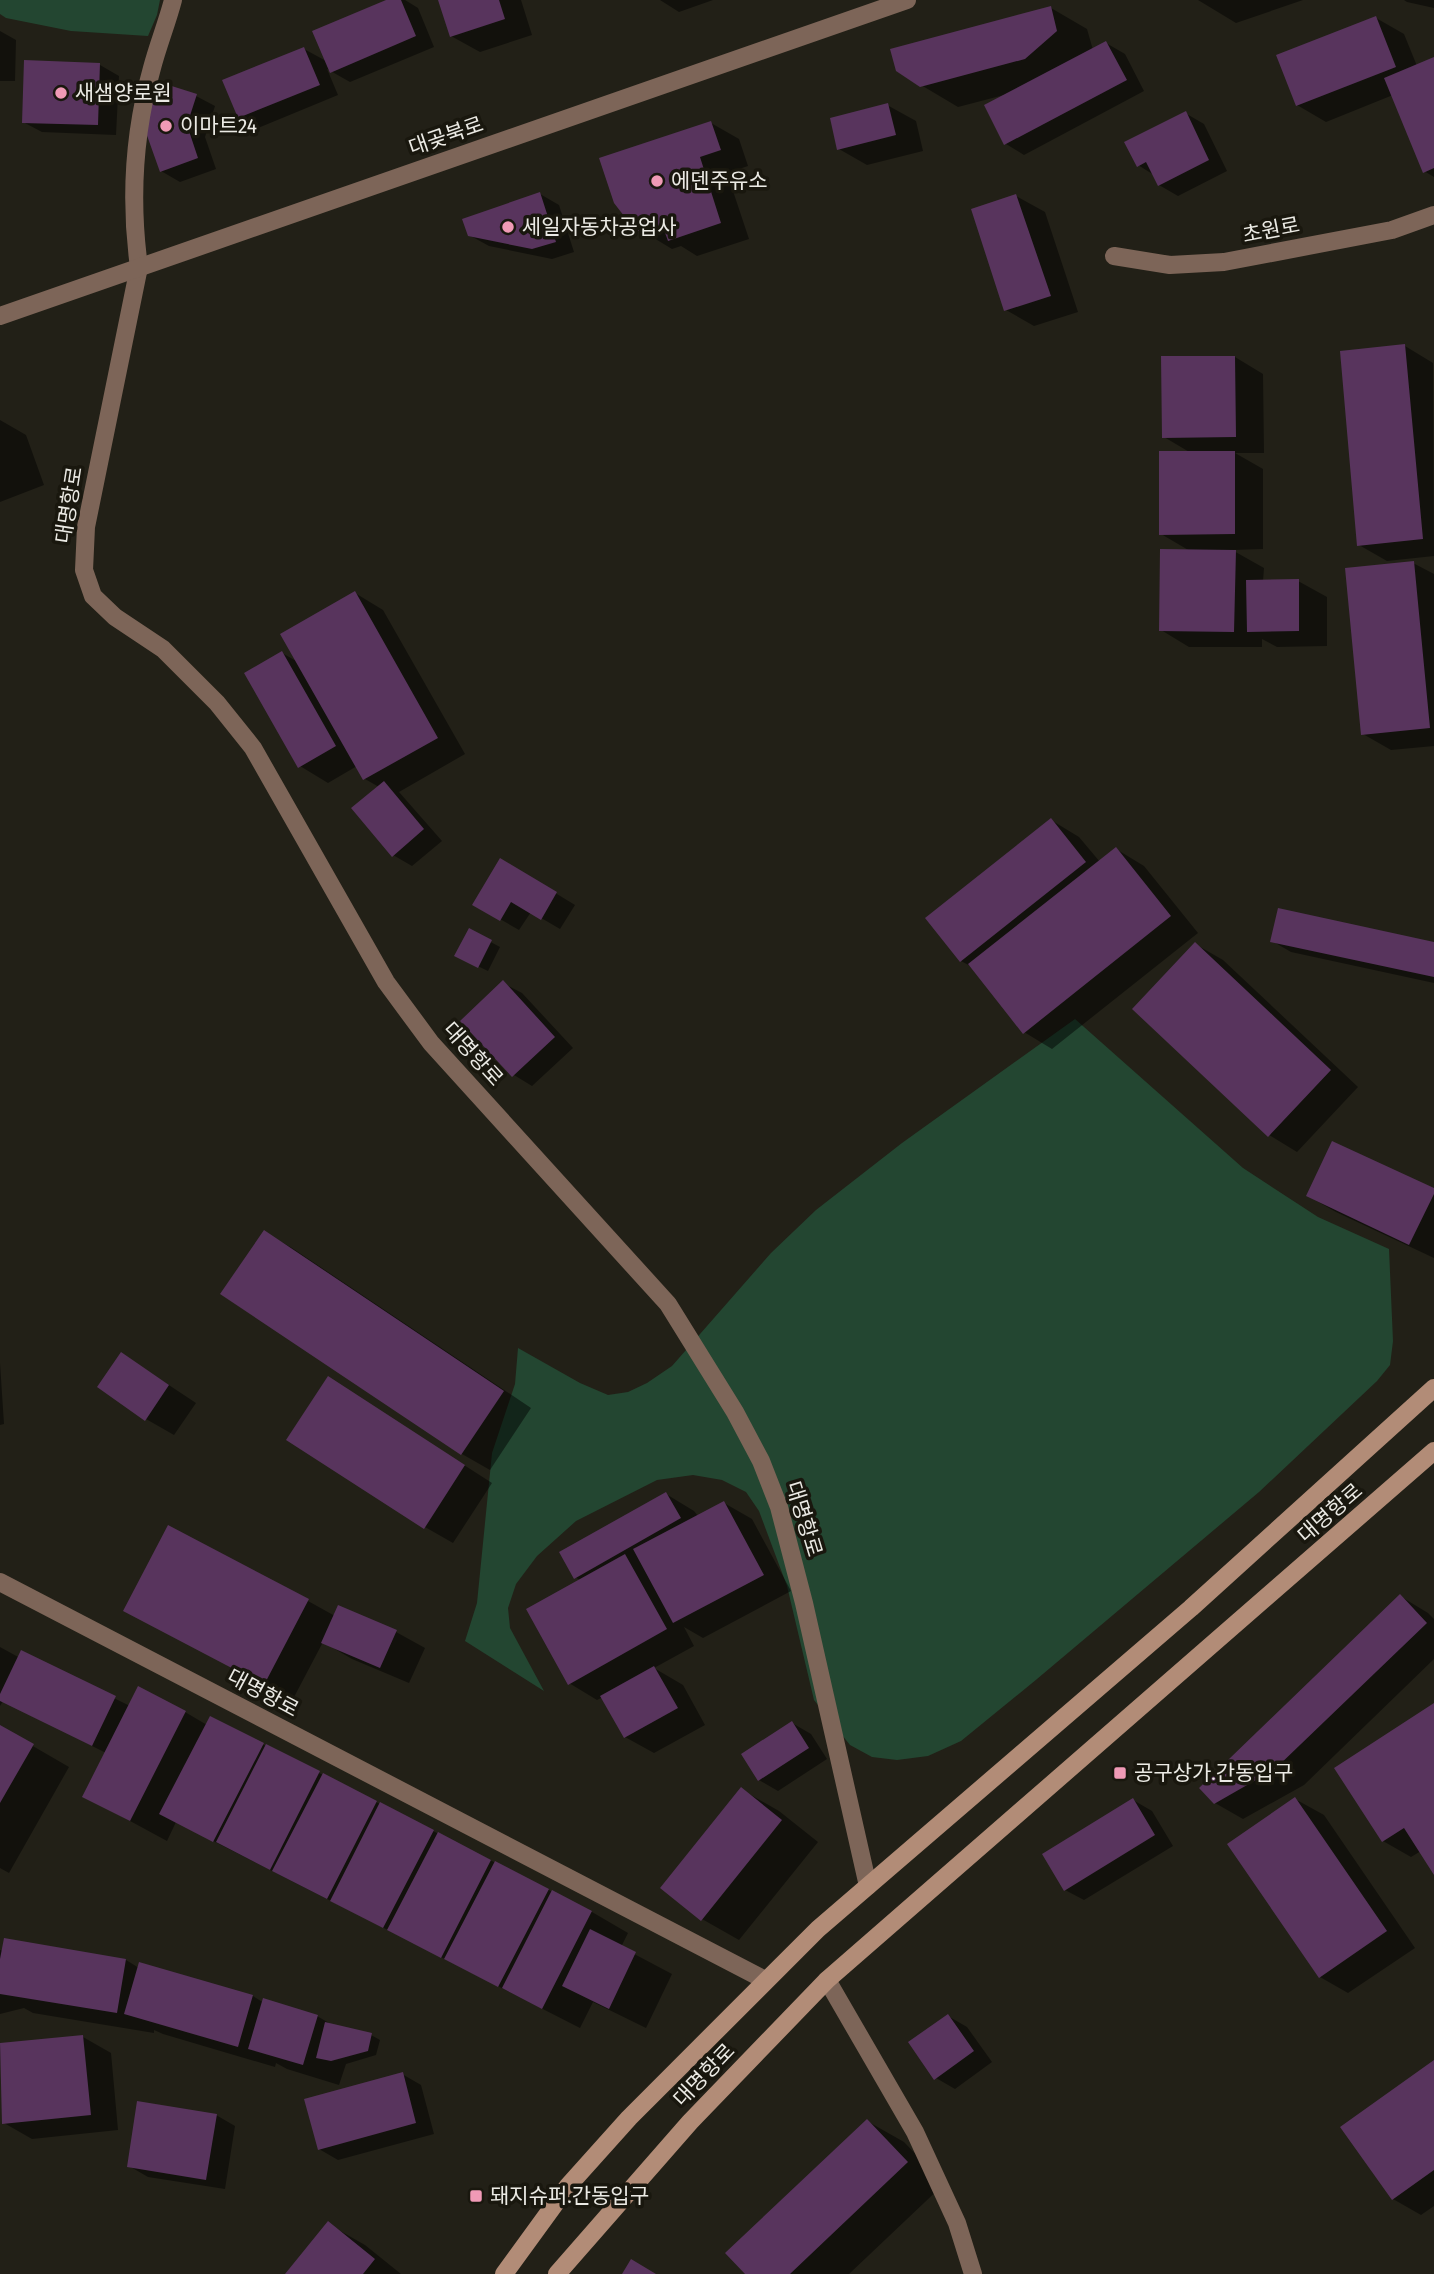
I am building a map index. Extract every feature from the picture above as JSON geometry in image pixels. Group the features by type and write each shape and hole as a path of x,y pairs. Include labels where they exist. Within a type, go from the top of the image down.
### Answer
{"main road":[{"name":"대명항로","path":"503,2274 568,2186 629,2118 818,1929 1191,1608 1434,1388"},
{"name":"대명항로","path":"557,2274 690,2122 827,1980 1434,1451"}],"street":[{"name":"대명항로","path":"173,0 152,69 141,118 133,226 139,267 86,527 84,570 93,596 115,617 163,649 217,703 253,748 386,982 431,1043 667,1304 736,1412 761,1461 779,1507 807,1615 868,1886"},
{"name":"대곶북로","path":"0,316 907,0"},
{"name":"초원로","path":"1114,256 1170,265 1224,262 1392,230 1434,215"},
{"name":"대명항로","path":"0,1582 765,1980"},
{"path":"827,1980 915,2132 957,2222 973,2274"}],"green space":[{"path":"0,0 160,0 148,36 71,31 6,18 0,14"},
{"path":"1075,1019 1243,1168 1318,1217 1389,1249 1393,1341 1390,1365 1377,1381 1259,1492 1037,1679 961,1741 928,1756 897,1760 872,1757 850,1745 814,1700 787,1586 759,1511 746,1492 722,1480 693,1475 657,1480 576,1521 537,1556 516,1584 508,1608 510,1628 544,1691 465,1641 477,1603 492,1453 515,1384 518,1348 580,1383 608,1395 628,1392 647,1383 672,1366 771,1253 816,1210 902,1143"}],"building":[{"path":"386,0 401,0 416,36 330,73 312,31"},
{"path":"438,0 499,0 505,19 450,37"},
{"path":"1051,6 1057,31 1025,59 920,87 896,71 890,49"},
{"path":"1376,16 1396,67 1296,106 1276,55"},
{"path":"1106,41 1127,80 1004,145 984,105"},
{"path":"304,47 320,85 238,118 222,80"},
{"path":"1434,57 1434,168 1423,173 1384,78"},
{"name":"새샘양로원","path":"24,60 100,63 98,125 22,123"},
{"name":"이마트24","path":"159,82 197,94 187,125 198,158 160,172 144,127"},
{"path":"888,103 896,135 837,150 830,118"},
{"path":"1186,111 1209,160 1158,186 1146,162 1137,167 1124,142"},
{"name":"에덴주유소","path":"711,121 721,150 700,157 721,223 668,241 663,227 643,234 631,225 614,203 599,158"},
{"name":"세일자동차공업사","path":"540,192 556,242 532,249 468,236 462,219"},
{"path":"1016,194 1051,296 1004,311 971,209"},
{"path":"1405,344 1423,539 1357,546 1340,351"},
{"path":"1161,356 1235,356 1236,437 1162,438"},
{"path":"1159,451 1235,451 1235,534 1159,535"},
{"path":"1160,549 1236,550 1234,632 1159,631"},
{"path":"1414,561 1430,728 1361,735 1345,568"},
{"path":"1299,579 1299,631 1247,632 1246,580"},
{"path":"355,591 438,738 363,780 280,634"},
{"path":"282,651 336,746 298,768 244,673"},
{"path":"384,781 424,829 392,857 351,808"},
{"path":"1051,818 1086,862 960,962 925,918"},
{"path":"1116,847 1171,916 1023,1034 968,964"},
{"path":"500,858 557,892 541,920 511,902 500,921 472,905"},
{"path":"1278,908 1434,942 1434,977 1270,942"},
{"path":"469,928 492,940 478,968 454,956"},
{"path":"1195,942 1331,1070 1268,1137 1132,1009"},
{"path":"503,980 555,1037 512,1077 460,1021"},
{"path":"1332,1141 1434,1188 1434,1194 1409,1245 1306,1196"},
{"path":"264,1230 504,1391 461,1455 220,1294"},
{"path":"121,1352 169,1385 145,1421 97,1387"},
{"path":"328,1376 465,1465 424,1529 286,1440"},
{"path":"666,1492 681,1518 574,1579 559,1552"},
{"path":"724,1501 764,1575 673,1623 633,1549"},
{"path":"168,1525 309,1599 264,1685 123,1611"},
{"path":"625,1554 667,1629 568,1685 526,1609"},
{"path":"1400,1594 1427,1623 1275,1769 1214,1804 1199,1788"},
{"path":"338,1605 397,1630 380,1668 321,1643"},
{"path":"21,1650 116,1696 92,1746 0,1701 0,1694"},
{"path":"654,1666 678,1708 624,1738 600,1696"},
{"path":"138,1686 186,1711 130,1821 82,1797"},
{"path":"1434,1703 1434,1875 1404,1828 1382,1842 1334,1768"},
{"path":"210,1716 264,1743 213,1842 159,1814"},
{"path":"792,1721 809,1748 758,1781 741,1754"},
{"path":"0,1725 34,1744 0,1803"},
{"path":"266,1744 320,1771 270,1870 216,1842"},
{"path":"323,1773 377,1801 327,1899 272,1871"},
{"path":"741,1787 782,1820 701,1921 660,1888"},
{"path":"1295,1797 1387,1931 1319,1978 1227,1844"},
{"path":"1133,1798 1155,1835 1064,1891 1042,1854"},
{"path":"380,1802 434,1830 383,1928 330,1901"},
{"path":"438,1832 491,1860 441,1958 387,1930"},
{"path":"495,1861 549,1889 498,1987 444,1959"},
{"path":"552,1890 592,1911 542,2009 502,1988"},
{"path":"590,1929 636,1952 609,2009 562,1986"},
{"path":"4,1938 126,1959 117,2013 0,1994 0,1959"},
{"path":"139,1962 253,1995 238,2047 124,2014"},
{"path":"263,1998 318,2015 303,2065 248,2049"},
{"path":"948,2014 974,2051 934,2080 908,2042"},
{"path":"325,2022 372,2033 368,2051 331,2061 316,2058"},
{"path":"83,2035 91,2115 2,2124 0,2043"},
{"path":"1434,2060 1434,2170 1392,2200 1340,2127"},
{"path":"403,2072 416,2123 318,2150 304,2099"},
{"path":"137,2101 217,2114 206,2180 127,2167"},
{"path":"867,2119 908,2162 790,2274 745,2274 725,2253"},
{"path":"328,2221 375,2259 363,2274 285,2274"},
{"path":"631,2259 656,2274 622,2274"}],"place":[{"name":"새샘양로원","path":"61,93"},
{"name":"이마트24","path":"166,126"},
{"name":"에덴주유소","path":"657,181"},
{"name":"세일자동차공업사","path":"508,227"},
{"name":"공구상가.간동입구","path":"1120,1773"},
{"name":"돼지슈퍼.간동입구","path":"476,2196"}]}
